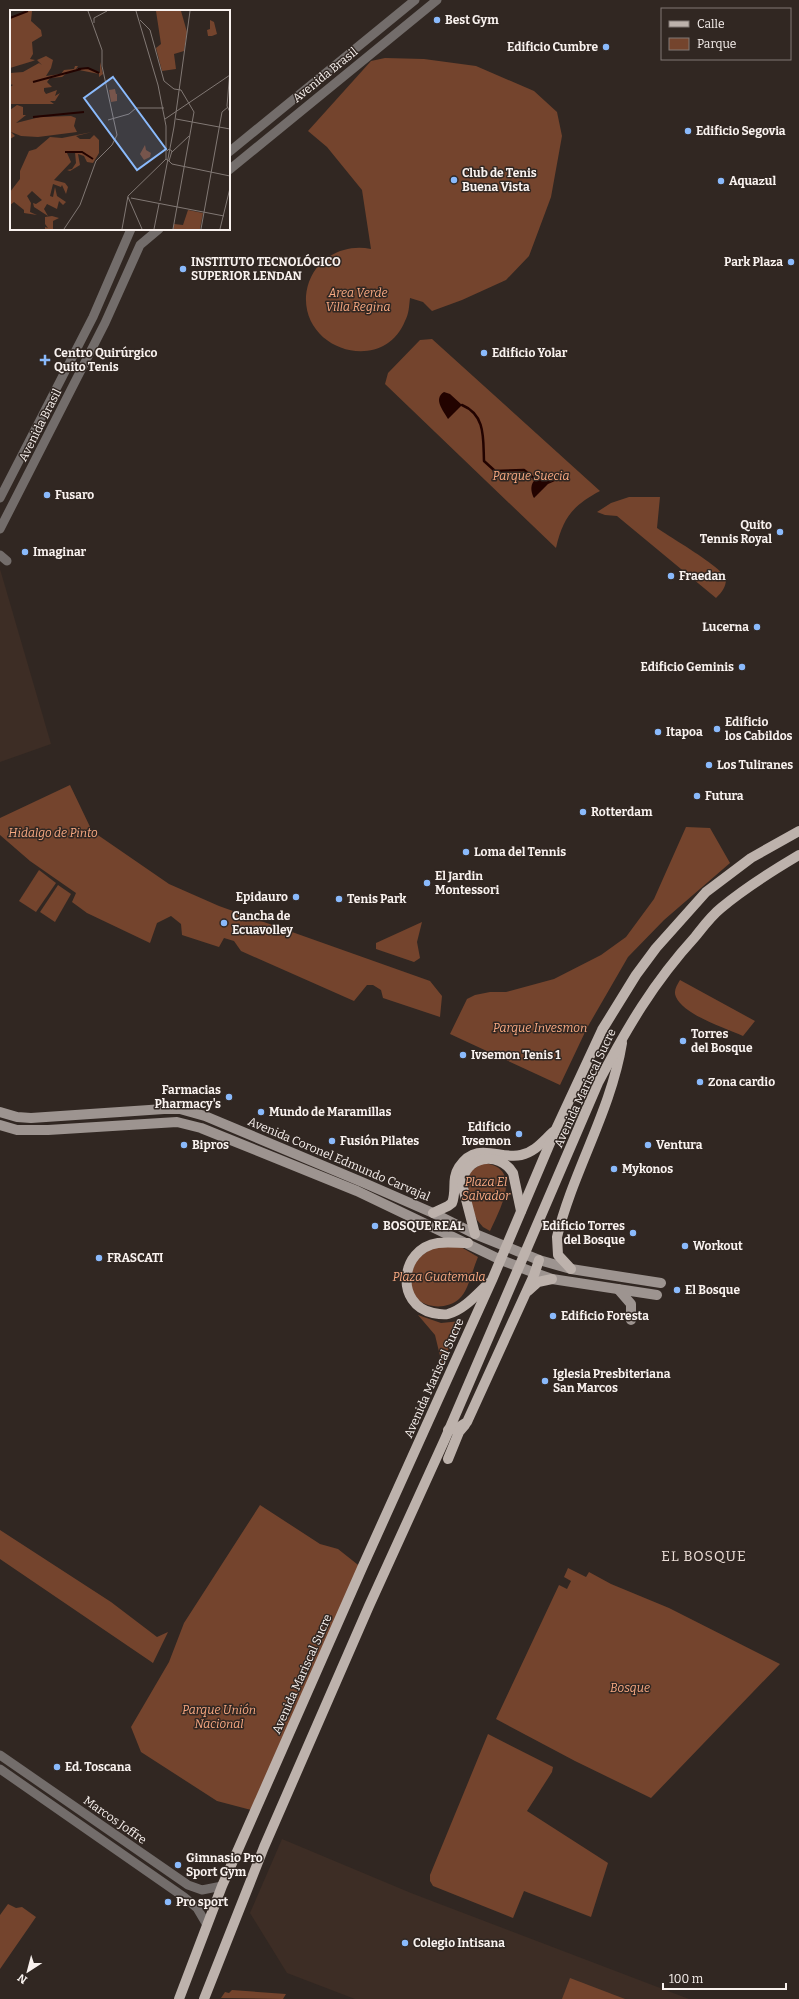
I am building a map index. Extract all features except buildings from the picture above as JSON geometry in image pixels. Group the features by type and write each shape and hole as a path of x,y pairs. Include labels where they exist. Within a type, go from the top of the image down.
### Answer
{"main road":[{"name":"Avenida Mariscal Sucre","path":"179,1999 222,1886 365,1562 492,1280 556,1129 602,1030 636,975 656,948 706,892 751,858 799,831"},
{"name":"Avenida Mariscal Sucre","path":"204,1999 264,1847 368,1606 448,1430 598,1083 623,1035 653,988 672,962 720,909 763,876 799,855"},
{"path":"571,1269 558,1255 556,1244 557,1237 610,1092 619,1062 623,1035"},
{"name":"Avenida Coronel Edmundo Carvajal","path":"0,1112 17,1117 31,1118 180,1109 205,1116 433,1213 475,1234 539,1260 571,1269 661,1283"},
{"name":"Avenida Coronel Edmundo Carvajal","path":"0,1125 17,1130 48,1130 177,1122 201,1128 299,1166 371,1197 535,1273 552,1279 657,1295"},
{"path":"433,1213 448,1206 452,1202 455,1176 459,1167 470,1157 484,1152 514,1156 524,1154 532,1151 556,1129"},
{"path":"475,1234 462,1184 462,1176 474,1162 485,1158 493,1158 510,1168 513,1173 521,1212"},
{"path":"468,1243 437,1243 418,1252 409,1263 406,1273 407,1290 416,1306 425,1311 446,1315 464,1306 492,1280"},
{"path":"448,1459 459,1432 467,1422 535,1273 539,1260"},
{"path":"522,1299 529,1288 535,1284 552,1279"},
{"path":"618,1289 631,1304 631,1320"},
{"path":"448,1430 456,1429 467,1422"}],"street":[{"name":"Avenida Brasil","path":"230,151 415,0"},
{"name":"Avenida Brasil","path":"230,169 437,0"},
{"name":"Avenida Brasil","path":"0,498 93,318 132,230"},
{"name":"Avenida Brasil","path":"0,529 96,342 140,245 158,230"},
{"name":"Marcos Joffre","path":"0,1754 188,1885 202,1890 222,1886"},
{"name":"Marcos Joffre","path":"0,1769 184,1897 197,1908 207,1925"}],"shaded area":[{"path":"444,392 450,394 462,405 448,419 439,401 439,398"},
{"path":"543,475 555,481 548,484 534,498 531,487 532,484 536,479"},
{"path":"0,569 51,744 0,762"},
{"name":"Colegio Intisana","path":"282,1839 411,1893 689,1999 355,1999 287,1973 250,1913"}],"green space":[{"name":"Club de Tenis Buena Vista","path":"385,58 424,59 476,66 534,91 557,112 562,136 551,197 529,256 506,280 462,300 432,311 423,302 410,298 409,310 406,318 395,337 380,347 364,351 346,349 330,342 317,331 309,315 306,296 309,282 316,268 328,257 339,251 352,248 371,249 362,190 327,147 308,131 371,61"},
{"name":"Parque Suecia","path":"432,339 600,491 582,502 570,514 562,529 556,548 385,384 388,373 420,340"},
{"path":"629,497 660,497 657,528 706,560 723,574 726,579 723,589 716,598 617,516 605,515 597,512 611,503"},
{"name":"Hidalgo de Pinto","path":"70,785 92,831 169,884 219,906 430,981 442,996 440,1017 383,998 381,990 373,985 367,985 354,1001 241,951 234,941 224,938 219,947 182,935 181,924 171,916 157,923 150,943 87,913 72,902 76,893 30,861 0,835 0,818"},
{"name":"Parque Invesmon","path":"686,827 710,828 730,863 664,920 628,957 587,1028 560,1085 450,1034 467,999 475,995 490,992 506,992 554,979 601,955 626,937 654,899"},
{"path":"39,870 56,883 36,912 19,901"},
{"path":"58,885 71,894 55,922 40,912"},
{"path":"422,922 417,942 420,958 414,962 376,949 376,943"},
{"path":"680,980 755,1021 743,1036 696,1015 680,1004 675,995 675,990"},
{"name":"Plaza El Salvador","path":"483,1163 495,1166 503,1172 506,1180 506,1190 503,1201 490,1231 483,1227 477,1220 466,1193 468,1173"},
{"name":"Plaza Guatemala","path":"436,1245 461,1247 478,1257 468,1286 462,1296 449,1305 443,1306 432,1306 421,1302 416,1298 409,1281 416,1260"},
{"path":"418,1315 441,1323 461,1321 442,1364 435,1335"},
{"name":"Parque Unión Nacional","path":"260,1505 320,1544 338,1549 362,1568 255,1811 217,1801 141,1752 131,1727 169,1662 184,1623"},
{"path":"0,1530 111,1602 157,1637 168,1632 153,1663 0,1559"},
{"name":"Bosque","path":"568,1568 586,1577 589,1572 611,1584 669,1608 780,1664 651,1798 575,1761 496,1719 559,1585 567,1589 571,1581 564,1577"},
{"path":"488,1734 553,1767 552,1772 527,1811 608,1863 591,1917 524,1891 513,1918 433,1886 430,1881 430,1875"},
{"path":"8,1904 16,1908 22,1907 36,1917 0,1969 0,1915"},
{"path":"570,1978 625,1999 562,1999"},
{"path":"232,1990 286,1994 283,1999 221,1998 225,1992 229,1993"}],"waterway":[{"path":"462,405 470,409 479,421 482,428 484,461 495,471 524,470 535,479"}],"place":[{"name":"Best Gym","path":"437,20"},
{"name":"Edificio Cumbre","path":"606,47"},
{"name":"Edificio Segovia","path":"688,131"},
{"name":"Club de Tenis Buena Vista","path":"454,180"},
{"name":"Aquazul","path":"721,181"},
{"name":"Park Plaza","path":"791,262"},
{"name":"INSTITUTO TECNOLÓGICO SUPERIOR LENDAN","path":"183,269"},
{"name":"Edificio Yolar","path":"484,353"},
{"name":"Centro Quirúrgico Quito Tenis","path":"45,360"},
{"name":"Fusaro","path":"47,495"},
{"name":"Quito Tennis Royal","path":"780,532"},
{"name":"Imaginar","path":"25,552"},
{"name":"Fraedan","path":"671,576"},
{"name":"Lucerna","path":"757,627"},
{"name":"Edificio Geminis","path":"742,667"},
{"name":"Edificio los Cabildos","path":"717,729"},
{"name":"Itapoa","path":"658,732"},
{"name":"Los Tuliranes","path":"709,765"},
{"name":"Futura","path":"697,796"},
{"name":"Rotterdam","path":"583,812"},
{"name":"Loma del Tennis","path":"466,852"},
{"name":"El Jardin Montessori","path":"427,883"},
{"name":"Epidauro","path":"296,897"},
{"name":"Tenis Park","path":"339,899"},
{"name":"Cancha de Ecuavolley","path":"224,923"},
{"name":"Torres del Bosque","path":"683,1041"},
{"name":"Ivsemon Tenis 1","path":"463,1055"},
{"name":"Zona cardio","path":"700,1082"},
{"name":"Farmacias Pharmacy's","path":"229,1097"},
{"name":"Mundo de Maramillas","path":"261,1112"},
{"name":"Edificio Ivsemon","path":"519,1134"},
{"name":"Fusión Pilates","path":"332,1141"},
{"name":"Bipros","path":"184,1145"},
{"name":"Ventura","path":"648,1145"},
{"name":"Mykonos","path":"614,1169"},
{"name":"BOSQUE REAL","path":"375,1226"},
{"name":"Edificio Torres del Bosque","path":"633,1233"},
{"name":"Workout","path":"685,1246"},
{"name":"FRASCATI","path":"99,1258"},
{"name":"El Bosque","path":"677,1290"},
{"name":"Edificio Foresta","path":"553,1316"},
{"name":"Iglesia Presbiteriana San Marcos","path":"545,1381"},
{"name":"Ed. Toscana","path":"57,1767"},
{"name":"Gimnasio Pro Sport Gym","path":"178,1865"},
{"name":"Pro sport","path":"168,1902"},
{"name":"Colegio Intisana","path":"405,1943"}],"district":[{"name":"EL BOSQUE","path":"704,1556"}],"park label":[{"name":"Area Verde Villa Regina","path":"358,300"}]}
